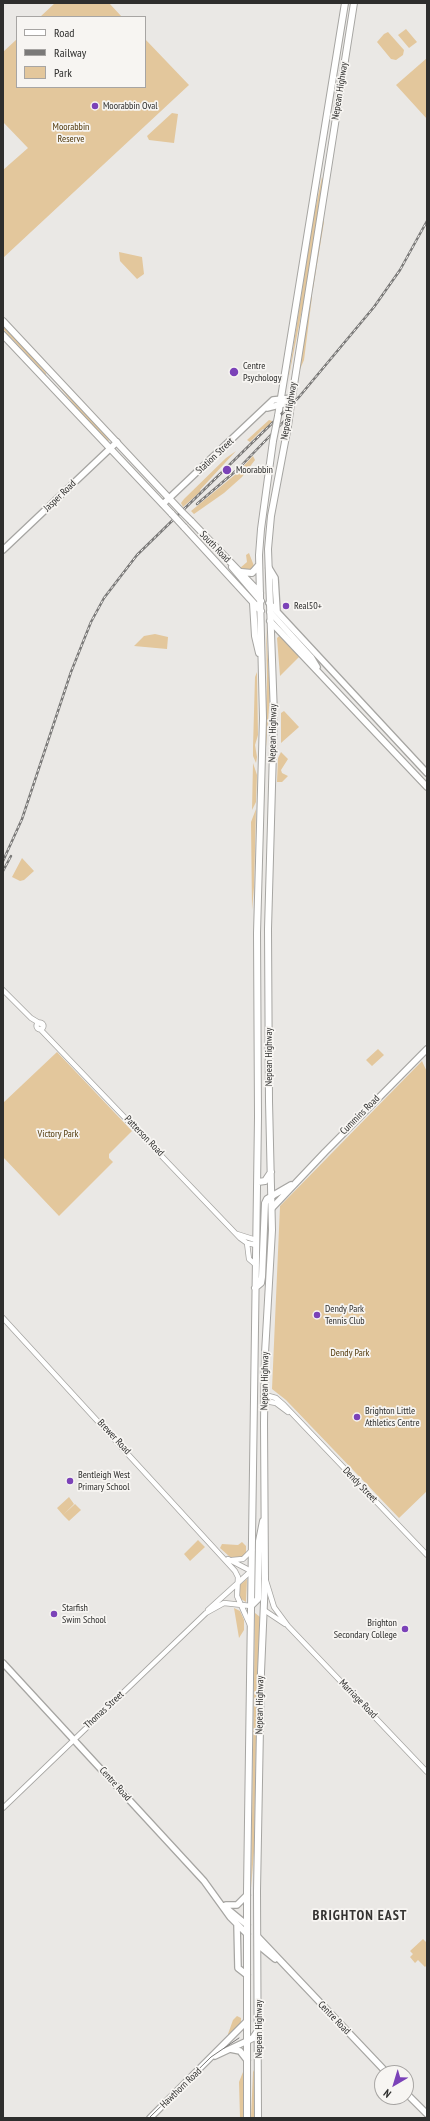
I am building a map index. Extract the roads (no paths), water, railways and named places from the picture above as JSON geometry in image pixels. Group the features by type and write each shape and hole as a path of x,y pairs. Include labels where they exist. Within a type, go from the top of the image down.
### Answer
{"highway":[{"name":"Nepean Highway","path":"247,2118 247,1893 250,1625 258,1182 257,933 262,659 259,565 261,529 273,441 284,383 345,3"},
{"name":"Nepean Highway","path":"258,2118 259,2029 257,1891 261,1672 265,1579 264,1423 265,1373 272,1246 272,1172 268,1023 268,921 274,715 269,603 270,528 288,426 354,3"},
{"name":"South Road","path":"3,321 269,603"},
{"name":"South Road","path":"3,335 163,504 270,621"},
{"path":"284,383 294,384"},
{"path":"226,557 238,577 270,612"},
{"path":"240,571 252,573 259,565"},
{"path":"253,602 256,639 262,659"},
{"path":"261,767 272,767"},
{"path":"258,1023 268,1023"},
{"path":"258,1182 265,1180 272,1172"},
{"path":"255,1288 262,1283 265,1203 266,1199 272,1196"},
{"path":"256,1242 272,1246"},
{"path":"254,1383 261,1381 265,1373"},
{"path":"254,1398 265,1398"},
{"path":"253,1427 264,1423"},
{"path":"251,1606 258,1599 259,1537 265,1514"},
{"path":"252,1549 258,1550"},
{"path":"251,1571 265,1579"},
{"path":"251,1606 264,1608"},
{"path":"247,1893 257,1891"},
{"name":"Centre Road","path":"247,1925 258,1937"},
{"name":"Centre Road","path":"247,1934 258,1945"},
{"path":"247,2041 253,2038 259,2029"},
{"path":"247,2076 254,2066 259,2067"}],"main road":[{"name":"Station Street","path":"163,504 275,399 281,401"},
{"path":"281,401 291,401"},
{"name":"Jasper Road","path":"3,550 117,442"},
{"path":"269,568 276,581 277,612"},
{"name":"South Road","path":"269,603 294,630 311,652 362,702 427,773"},
{"path":"270,612 293,637 311,652 318,671"},
{"name":"South Road","path":"270,621 355,709 427,787"},
{"path":"293,637 294,630"},
{"path":"355,709 362,702"},
{"name":"Cummins Road","path":"272,1208 295,1182 427,1049"},
{"name":"Cummins Road","path":"272,1196 295,1182"},
{"name":"Centre Road","path":"3,1663 201,1878 224,1905 237,1924 247,1934"},
{"path":"224,1905 237,1905 247,1893"},
{"name":"Centre Road","path":"224,1905 247,1925"},
{"path":"237,1924 238,1968 247,1975"},
{"name":"Centre Road","path":"258,1937 379,2065"},
{"name":"Centre Road","path":"258,1945 281,1962"},
{"name":"Hawthorn Road","path":"150,2118 212,2058 247,2021"},
{"name":"Hawthorn Road","path":"212,2058 247,2041"},
{"path":"229,2049 240,2051 247,2060"},
{"path":"414,2101 427,2114"}],"street":[{"name":"Patterson Road","path":"3,990 42,1029 236,1234 247,1243 256,1242"},
{"name":"Patterson Road","path":"236,1234 256,1242"},
{"path":"247,1243 248,1259 256,1265"},
{"name":"Brewer Road","path":"3,1318 223,1556 236,1572 236,1594 239,1603"},
{"name":"Dendy Street","path":"265,1398 279,1400 427,1555"},
{"path":"230,1560 241,1560 252,1549"},
{"name":"Brewer Road","path":"223,1556 251,1571"},
{"name":"Thomas Street","path":"3,1808 216,1602 251,1571"},
{"name":"Marriage Road","path":"265,1579 274,1606 288,1626 427,1772"},
{"path":"239,1603 250,1625"},
{"name":"Thomas Street","path":"206,1613 222,1604 239,1603 251,1606"},
{"path":"264,1608 272,1607 278,1612"},
{"name":"Marriage Road","path":"264,1608 288,1626"}],"tram line":[{"path":"149,2118 211,2057 239,2038"}],"railway":[{"path":"3,861 22,819 71,672 91,622 104,598 137,555 299,397 374,307 400,270 427,221"},
{"path":"197,504 238,469 291,414"},
{"path":"3,871 11,856"}],"place":[{"name":"Moorabbin Oval","path":"95,106"},
{"name":"Centre Psychology","path":"234,372"},
{"name":"Moorabbin","path":"227,470"},
{"name":"Real50+","path":"286,606"},
{"name":"Dendy Park Tennis Club","path":"317,1315"},
{"name":"Brighton Little Athletics Centre","path":"357,1417"},
{"name":"Bentleigh West Primary School","path":"70,1481"},
{"name":"Starfish Swim School","path":"54,1614"},
{"name":"Brighton Secondary College","path":"405,1629"}],"district":[{"name":"BRIGHTON EAST","path":"360,1916"}],"park label":[{"name":"Moorabbin Reserve","path":"71,132"},
{"name":"Victory Park","path":"58,1134"},
{"name":"Dendy Park","path":"350,1353"}]}
